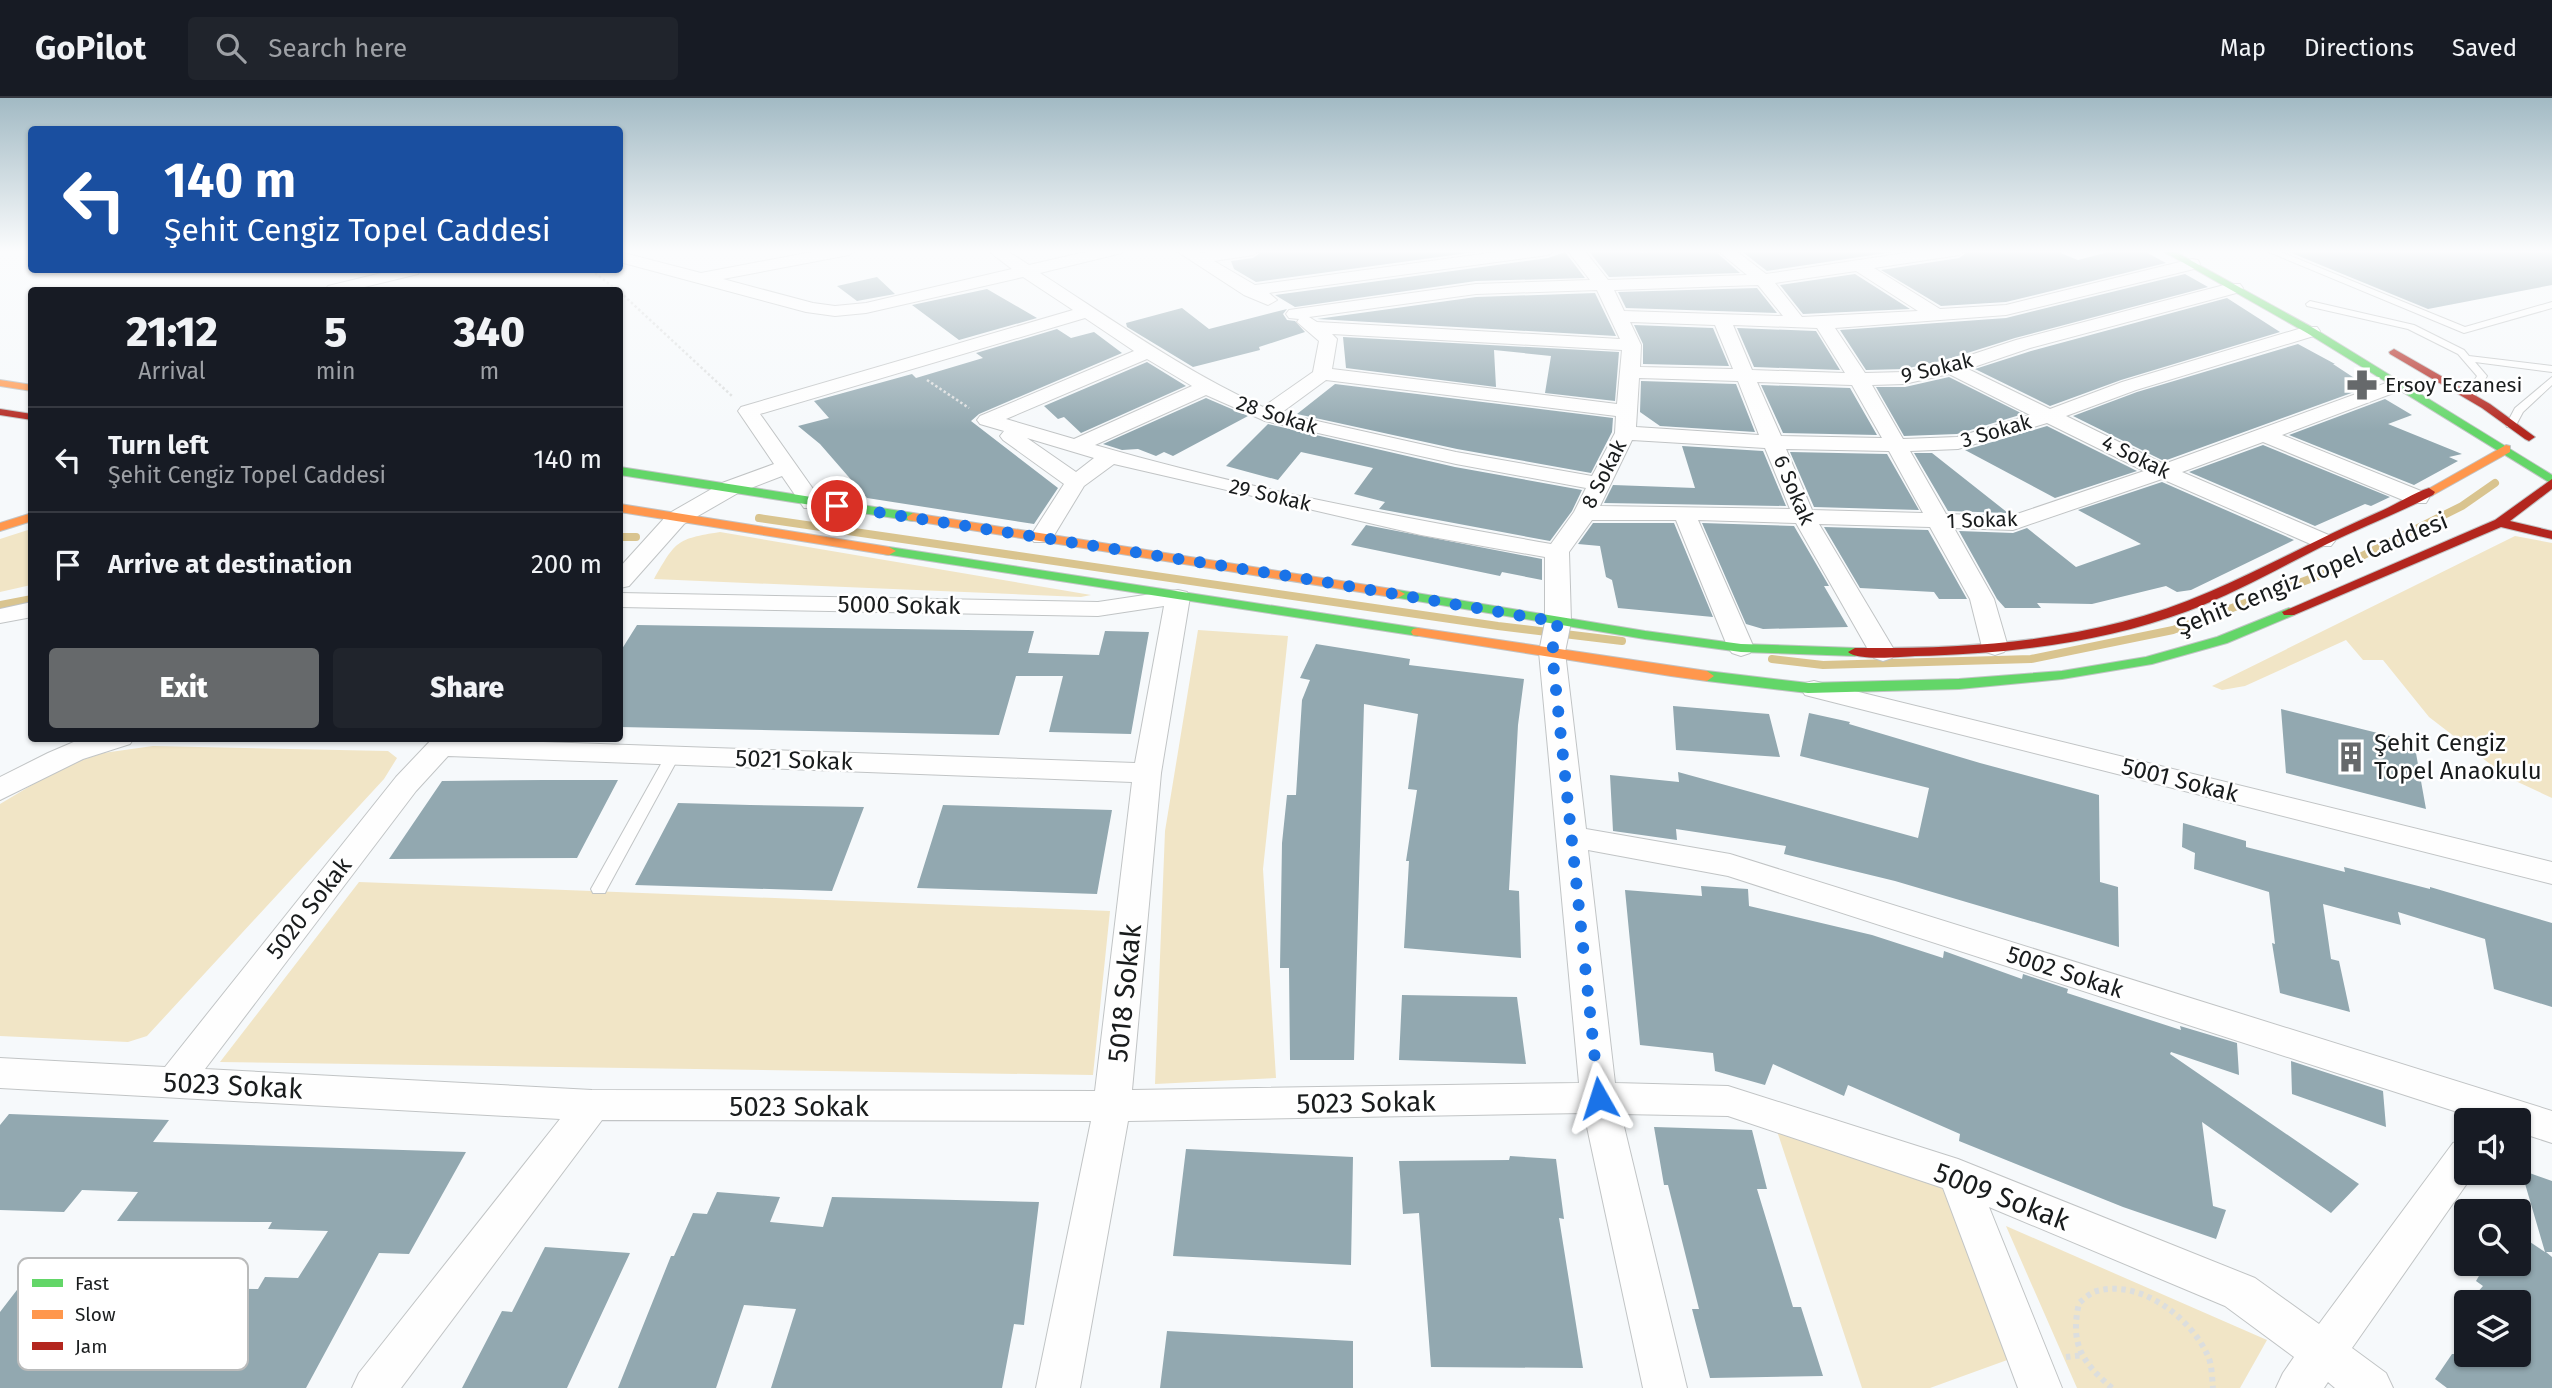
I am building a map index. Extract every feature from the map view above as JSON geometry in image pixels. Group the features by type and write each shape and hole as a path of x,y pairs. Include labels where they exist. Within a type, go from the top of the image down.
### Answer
{"main road":[{"path":"2274,310 2505,449 2552,482"},
{"path":"2320,310 2470,397 2542,444"},
{"path":"0,383 28,387"},
{"path":"0,412 28,416"},
{"path":"2505,449 2511,425"},
{"name":"Şehit Cengiz Topel Caddesi","path":"623,509 1178,597 1555,637 1883,653 1995,647 2107,630 2177,610 2225,591 2322,541 2418,498 2505,449"},
{"name":"Şehit Cengiz Topel Caddesi","path":"623,471 1042,537 1555,637 1605,663 1808,688 1959,684 2062,676 2147,661 2222,640 2500,523 2552,482"},
{"path":"0,527 28,518"},
{"path":"2500,523 2552,535"}],"street":[{"name":"28 Sokak","path":"1083,310 1207,387 1265,415 1443,456 1598,484"},
{"path":"1288,310 1328,338 1322,374"},
{"path":"1295,314 1323,310"},
{"name":"8 Sokak","path":"1557,552 1585,513 1625,433 1632,345 1617,310"},
{"path":"1787,310 1796,321"},
{"path":"1929,310 1937,315"},
{"path":"1620,316 1824,323 2003,310"},
{"name":"9 Sokak","path":"1630,372 1904,378 1951,368 2023,344 2150,310"},
{"path":"812,503 748,411 1086,312"},
{"name":"6 Sokak","path":"1721,318 1804,517 1883,653"},
{"path":"1824,323 1859,379 1982,599 1995,647"},
{"path":"1313,327 1632,345"},
{"name":"3 Sokak","path":"1625,433 1774,442 1896,445 1958,443 2051,415 2129,386 2311,331"},
{"path":"987,420 1149,352"},
{"name":"4 Sokak","path":"1951,368 2164,472 2322,541"},
{"path":"1265,415 1322,374 1626,411"},
{"name":"1 Sokak","path":"1585,513 1684,513 2013,523 2164,472 2397,385"},
{"path":"1075,446 1207,387"},
{"path":"987,420 1076,482"},
{"name":"29 Sokak","path":"987,420 1140,465 1421,528 1557,552"},
{"path":"2264,435 2418,498"},
{"path":"1042,537 1076,482 1111,456"},
{"path":"630,559 676,519 730,488 785,467"},
{"path":"1684,513 1741,648"},
{"path":"1557,552 1555,637 1599,1098 1665,1388"},
{"name":"5000 Sokak","path":"623,600 1098,609 1178,597"},
{"name":"5018 Sokak","path":"1058,1388 1112,1106 1147,773 1178,597"},
{"path":"0,616 28,609"},
{"name":"5001 Sokak","path":"1808,688 2552,873"},
{"path":"0,790 66,755 107,742"},
{"name":"5021 Sokak","path":"445,743 673,755 1147,773"},
{"name":"5020 Sokak","path":"174,1082 406,784 445,743"},
{"name":"5002 Sokak","path":"1573,837 1730,865 2467,1108"},
{"name":"5023 Sokak","path":"0,1073 592,1105 1112,1106 1599,1098"},
{"name":"5009 Sokak","path":"1599,1098 1728,1101 1958,1176 2240,1292 2371,1388"},
{"path":"374,1388 592,1105"},
{"name":"5002 Sokak","path":"2531,1123 2552,1127"},
{"path":"2298,1388 2454,1171"},
{"path":"1958,1176 2040,1388"}],"lane":[{"path":"2342,310 2411,327 2464,330 2534,310"},
{"path":"2415,310 2464,330"},
{"path":"2411,327 2461,352 2482,376 2470,397"},
{"path":"2448,345 2464,335 2464,330"},
{"path":"2466,358 2552,369"},
{"path":"2511,425 2519,410 2552,380"},
{"path":"599,888 673,755"}],"path":[{"path":"638,310 748,411"},
{"path":"905,365 987,420"},
{"path":"2112,1388 2087,1362 2075,1338 2073,1320 2076,1309 2084,1298 2102,1289 2115,1288 2129,1289 2160,1301 2187,1322 2207,1349 2212,1363 2213,1388"}],"shaded area":[{"path":"28,530 28,586 0,592 0,539"},
{"path":"720,532 1091,595 1081,597 654,579 667,557 679,544 694,537"},
{"path":"2515,536 2552,543 2552,798 2507,777 2429,717 2383,660 2363,660 2346,640 2245,686 2222,690 2212,686"},
{"path":"1198,630 1288,636 1263,869 1276,1078 1155,1084 1165,831"},
{"path":"153,746 388,751 397,758 384,779 147,1036 128,1042 0,1036 0,804 62,767 103,753"},
{"path":"359,882 1110,911 1093,1075 220,1062"},
{"path":"1775,1125 1946,1186 2010,1359 1930,1388 1862,1388"},
{"path":"2006,1226 2267,1340 2240,1388 2077,1388"}],"building":[{"path":"919,310 1024,310 1037,318 959,340"},
{"path":"1174,310 1185,310 1209,329 1286,310 1283,314 1287,320 1295,321 1305,332 1259,347 1260,350 1193,367 1127,327 1126,323"},
{"path":"1381,310 1603,310 1616,336 1317,319"},
{"path":"1692,310 1775,310 1777,313"},
{"path":"1800,310 1884,310 1803,314"},
{"path":"2038,310 2120,310 1904,369 1866,370 1840,330 2006,318"},
{"path":"2182,310 2246,310 2280,332 2121,380 2050,406 1975,369"},
{"path":"1634,325 1713,328 1729,366 1643,364 1643,344"},
{"path":"1737,328 1816,331 1840,370 1754,367"},
{"path":"1057,329 1071,338 1094,332 1122,353 979,414 971,421 1058,488 1034,524 867,498 820,444 798,426 829,418 814,401 912,374 916,378 983,358 976,353"},
{"path":"1343,337 1619,352 1615,401 1545,393 1551,356 1494,350 1496,387 1346,368"},
{"path":"2298,344 2335,364 2368,387 2164,461 2073,416 2137,392"},
{"path":"1147,362 1186,386 1081,433 1064,417 1058,419 1044,406"},
{"path":"1949,377 2023,414 1957,434 1904,436 1876,387 1905,387"},
{"path":"1641,381 1736,384 1755,432 1660,426 1640,412"},
{"path":"1335,384 1613,418 1612,432 1591,473 1457,449 1297,414"},
{"path":"1761,385 1850,388 1877,435 1783,433"},
{"path":"1206,398 1248,416 1173,456 1164,452 1156,456 1138,449 1122,450 1103,444"},
{"path":"2385,399 2412,415 2388,424 2462,454 2449,457 2458,461 2414,485 2289,435"},
{"path":"1268,424 1455,467 1582,490 1572,511 1550,541 1379,509 1385,502 1354,494 1373,468 1301,452 1278,480 1226,466"},
{"path":"2047,426 2137,471 2055,498 1965,450"},
{"path":"2263,445 2390,497 2371,506 2365,504 2315,526 2189,472"},
{"path":"1682,446 1763,451 1786,506 1604,503 1613,485 1695,488"},
{"path":"1790,452 1887,454 1919,510 1814,507"},
{"path":"1914,453 1932,453 2008,513 1948,511"},
{"path":"2162,482 2294,540 2191,590 2177,592 2166,586 2092,604 2037,603 2041,608 2005,608 1997,599 1959,531 2013,533 2027,528 2076,567 2141,544 2078,510"},
{"path":"1593,523 1674,523 1713,617 1618,608 1612,580 1606,577 1600,546 1578,544"},
{"path":"1702,523 1794,526 1829,586 1824,586 1848,627 1763,629 1746,624"},
{"path":"1366,525 1542,559 1542,580 1502,572 1500,576 1351,545"},
{"path":"1824,527 1928,530 1967,599 1939,599 1934,592 1860,588"},
{"path":"637,625 1034,631 1028,653 1099,655 1105,631 1149,632 1131,734 1049,732 1063,676 1016,676 999,735 623,727 623,647"},
{"path":"1316,644 1410,659 1409,665 1524,679 1518,725 1509,890 1519,891 1521,958 1404,948 1409,861 1406,861 1417,790 1408,789 1418,714 1364,704 1354,1060 1290,1060 1289,968 1280,968 1282,843 1287,795 1296,795 1302,700 1310,680 1300,678"},
{"path":"1673,706 1769,714 1780,757 1676,750"},
{"name":"Şehit Cengiz Topel Anaokulu","path":"2281,709 2414,742 2426,809 2286,773"},
{"path":"1809,713 1850,722 1849,724 1980,763 2099,795 2100,882 2118,887 2119,947 1895,881 1784,854 1786,846 1676,829 1677,840 1613,831 1610,775 1679,782 1678,772 1918,838 1929,788 1800,756"},
{"path":"618,780 577,858 389,859 442,781"},
{"path":"678,803 864,807 832,891 635,885"},
{"path":"943,805 1112,810 1097,894 917,888"},
{"path":"2183,823 2246,841 2246,847 2345,872 2344,867 2430,887 2552,923 2552,1007 2494,989 2485,939 2398,912 2401,925 2323,904 2331,959 2339,961 2350,1012 2280,993 2272,943 2275,944 2269,892 2194,869 2195,853 2182,847"},
{"path":"1701,886 1748,889 1749,906 1872,935 1943,958 1944,951 2022,979 2023,974 2068,989 2067,993 2181,1030 2180,1026 2237,1043 2239,1075 2171,1052 2170,1054 2359,1184 2331,1213 2202,1122 2213,1206 2226,1210 2216,1239 2123,1207 1959,1141 1960,1134 1848,1085 1844,1096 1773,1064 1765,1085 1715,1071 1713,1053 1640,1045 1625,890 1702,896"},
{"path":"1402,995 1517,997 1526,1064 1399,1060"},
{"path":"2291,1061 2383,1091 2386,1127 2292,1094"},
{"path":"9,1114 169,1120 153,1142 466,1152 409,1254 379,1253 306,1388 0,1388 0,1312 18,1289 18,1370 248,1370 248,1289 258,1289 265,1277 298,1278 328,1231 268,1229 272,1222 117,1221 138,1192 82,1190 64,1212 0,1210 0,1125"},
{"path":"1654,1127 1752,1130 1767,1189 1757,1189 1793,1307 1801,1307 1823,1376 1710,1378 1692,1309 1699,1309 1668,1185 1664,1185"},
{"path":"1186,1149 1353,1157 1351,1265 1173,1256"},
{"path":"1510,1156 1556,1159 1564,1219 1559,1218 1583,1368 1431,1367 1419,1213 1403,1214 1399,1161 1509,1160"},
{"path":"2531,1174 2552,1181 2552,1252 2546,1252 2552,1257 2552,1388 2447,1388 2435,1379 2452,1354 2454,1367 2531,1367 2531,1290 2480,1290 2483,1286 2476,1281 2479,1276 2531,1276 2531,1243 2545,1252 2525,1185 2531,1185"},
{"path":"717,1192 780,1197 770,1222 823,1227 832,1197 1039,1202 1024,1325 1014,1324 1002,1388 771,1388 796,1309 744,1305 716,1388 618,1388 671,1256 674,1256 693,1213 707,1214"},
{"path":"545,1247 630,1253 567,1388 462,1388 502,1311 512,1312"},
{"path":"1167,1331 1353,1341 1353,1388 1160,1388"}],"waterway":[{"path":"1772,659 1823,665 2031,659 2173,630 2334,570 2462,506 2495,483"},
{"path":"759,518 1498,626 1622,641"},
{"path":"623,537 636,537"},
{"path":"0,605 28,600"}],"traffic: fast":[{"path":"2274,310 2552,480"},
{"path":"623,471 913,517"},
{"path":"889,551 1418,632"},
{"path":"1398,594 1741,648 1855,652"},
{"path":"1707,676 1808,688 1959,684 2062,675 2147,661 2222,640 2289,612"}],"traffic: slow":[{"path":"0,383 28,387"},
{"path":"2429,492 2506,449"},
{"path":"623,508 889,551"},
{"path":"913,517 1398,594"},
{"path":"0,527 28,518"},
{"path":"1418,632 1707,676"}],"traffic: jam":[{"path":"2394,352 2486,406 2529,437"},
{"path":"0,412 28,416"},
{"path":"2289,612 2500,523 2552,483"},
{"path":"1855,652 1977,649 2062,638 2143,621 2217,594 2429,492"},
{"path":"2500,523 2552,535"}],"place":[{"name":"Ersoy Eczanesi","path":"2362,385"},
{"name":"Şehit Cengiz Topel Anaokulu","path":"2351,757"}],"route":[{"path":"837,506 1301,578 1558,622 1552,652 1599,1098"}]}
